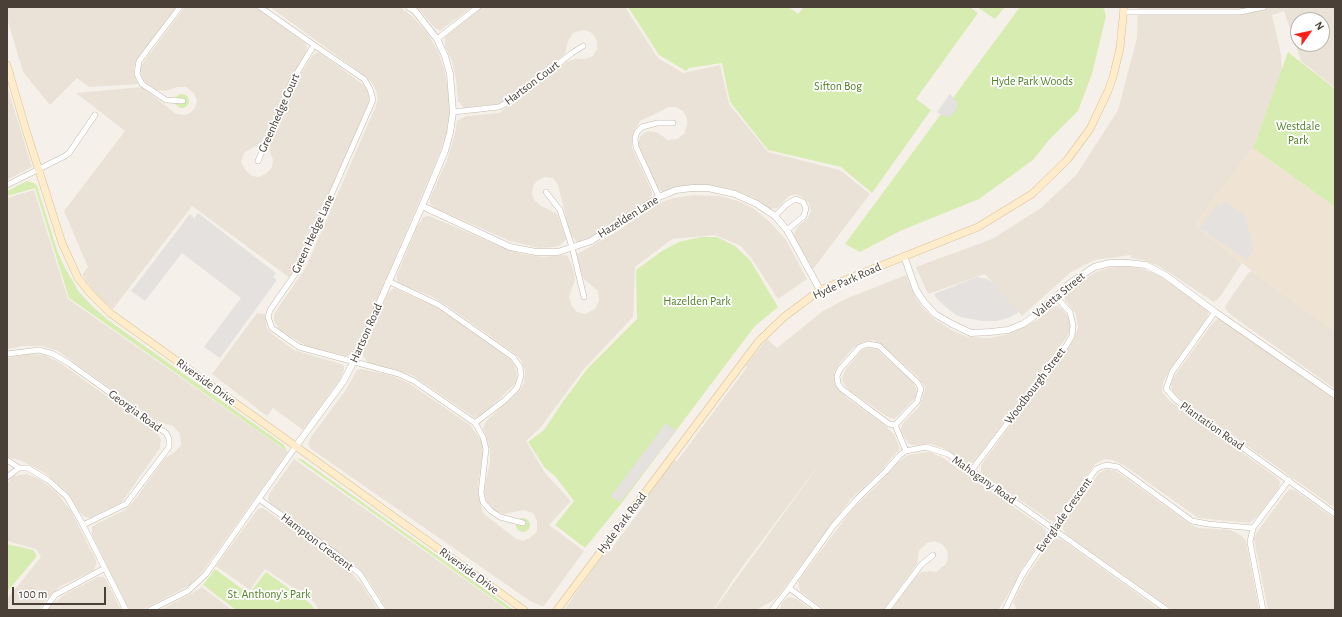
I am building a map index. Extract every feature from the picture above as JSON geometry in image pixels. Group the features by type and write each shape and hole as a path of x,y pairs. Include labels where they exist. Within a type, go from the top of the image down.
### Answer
{"main road":[{"name":"Hyde Park Road","path":"557,610 758,342 784,316 820,290 978,227 1032,194 1052,176 1067,160 1090,129 1108,91 1120,48 1124,9"},
{"name":"Riverside Drive","path":"7,65 38,170 62,243 78,278 90,293 110,313 524,610"}],"street":[{"path":"180,7 139,61 137,74 142,84 166,100 184,101"},
{"name":"Green Hedge Lane","path":"260,7 364,79 370,89 373,100 298,270 270,310 268,316 272,328 299,347 399,374 414,381 475,423 483,436 486,449 481,493 483,502 490,511 500,517 523,523"},
{"name":"Hartson Road","path":"150,610 188,591 206,574 343,382 354,361 422,206 445,151 450,133 453,112 450,74 437,39 415,11 409,7"},
{"path":"437,39 478,7"},
{"path":"1124,9 1240,12 1264,7"},
{"name":"Greenhedge Court","path":"258,161 292,81 314,45"},
{"name":"Hartson Court","path":"453,112 499,107 512,100 583,46"},
{"path":"7,185 69,153 95,115"},
{"path":"660,197 636,147 635,138 637,132 642,127 657,123 673,122"},
{"name":"Hazelden Lane","path":"422,206 510,247 536,252 558,252 591,241 660,197 676,190 708,188 734,194 757,204 775,216 787,230 820,290"},
{"path":"546,192 557,204 560,210 572,248 584,297"},
{"path":"775,216 787,204 796,199 803,202 806,208 804,216 787,230"},
{"name":"Valetta Street","path":"904,256 916,290 924,302 935,314 971,333 1008,330 1023,324 1056,297 1068,284 1094,267 1110,263 1146,265 1165,275 1215,312 1335,395"},
{"path":"388,281 439,305 513,357 520,367 521,376 517,388 505,400 475,423"},
{"name":"Woodbourgh Street","path":"971,471 1072,336 1073,325 1070,312 1056,297"},
{"name":"Plantation Road","path":"1215,312 1172,372 1166,389 1176,400 1335,514"},
{"path":"868,344 879,346 918,383 921,389 917,402 895,425 889,424 848,394 838,384 837,376 840,369 860,347 868,344"},
{"name":"Georgia Road","path":"7,354 39,350 53,354 70,364 166,433 169,439 169,447 126,504 83,525"},
{"path":"772,610 790,588 834,526 858,498 886,471 900,454 906,451 895,425"},
{"name":"Mahogany Road","path":"906,451 926,447 948,454 1167,610"},
{"path":"7,460 18,468 28,468 48,480 67,497 83,525 126,610"},
{"name":"Everglade Crescent","path":"1007,609 1022,575 1053,529 1096,469 1106,465 1118,467 1192,520 1208,524 1254,528"},
{"path":"7,477 18,468"},
{"path":"1263,610 1250,542 1254,528 1289,480"},
{"name":"Hampton Crescent","path":"259,499 336,554 360,574 383,610"},
{"path":"887,610 921,565 933,555"},
{"path":"44,610 55,595 105,568"},
{"path":"790,588 819,610"}],"shaded area":[{"path":"9,7 177,7 138,59 134,67 135,77 138,84 89,87 77,78 50,105 23,72 7,18 7,10"},
{"path":"185,7 255,7 305,43 307,48 307,51 289,83 261,143 244,153 241,162 246,171 252,176 259,177 267,173 272,167 273,160 269,149 270,141 299,76 312,56 316,53 320,53 365,86 369,95 369,103 303,255 290,278 192,206 113,309 99,298 82,275 88,267 64,211 125,131 76,93 142,87 176,114 186,115 191,112 195,108 197,101 194,93 186,87 177,87 166,91 157,90 144,81 140,69 142,64"},
{"path":"270,7 400,7 412,16 428,34 439,53 445,73 449,93 450,113 447,131 440,153 355,351 351,355 346,356 308,347 280,330 274,321 274,314 306,267 378,99 372,83 361,73"},
{"path":"417,7 472,7 441,30 436,29"},
{"path":"482,7 625,7 658,58 683,73 720,65 729,104 768,152 840,170 870,194 813,269 793,236 798,226 808,218 811,211 809,203 802,197 796,194 789,196 778,208 769,209 752,197 734,190 712,185 691,186 663,192 656,187 638,145 640,137 645,132 650,131 658,133 668,140 677,139 684,134 687,125 687,118 683,111 675,107 669,107 640,121 634,131 632,139 632,148 652,192 652,196 601,232 584,241 577,242 570,234 558,185 553,178 545,177 537,181 533,186 532,194 535,201 541,206 557,214 566,239 561,245 554,247 539,248 510,241 435,208 430,204 430,198 447,160 457,121 466,116 499,113 566,62 593,56 597,49 597,41 592,33 585,30 573,33 568,41 565,54 509,98 498,104 464,108 458,101 456,80 452,61 445,46 445,37"},
{"path":"1138,7 1335,7 1335,88 1301,61 1298,52 1330,52 1330,12 1290,12 1290,29 1284,11 1272,15 1281,55 1282,71 1253,148 1195,225 1242,263 1220,297 1214,302 1159,266 1144,260 1131,258 1131,255 1095,260 1071,272 1022,316 985,274 928,294 916,267 992,239 1041,208 1077,174 1118,110 1137,38"},
{"path":"7,86 32,167 7,180"},
{"path":"950,94 957,101 957,108 949,117 943,116 937,112"},
{"path":"1253,148 1335,207 1335,331 1252,271 1195,225"},
{"path":"34,190 68,299 288,452 203,571 190,585 142,610 132,610 127,606 92,535 92,527 125,510 134,501 165,458 174,453 181,445 180,434 173,426 156,421 58,351 42,346 23,346 7,349 7,198"},
{"path":"693,195 720,196 738,201 753,208 771,223 786,240 807,279 778,299 752,259 741,246 715,235 672,239 635,267 633,317 584,369 540,428 526,441 545,473 571,501 549,525 584,551 544,606 530,601 311,449 308,444 311,437 345,391 357,370 362,369 393,376 410,384 470,425 482,442 483,455 478,485 479,498 483,513 515,538 522,541 530,538 537,531 537,521 533,513 524,510 504,514 495,511 487,503 484,490 490,462 490,449 483,428 486,421 520,390 524,382 525,371 521,360 514,353 446,305 431,296 402,285 397,281 397,275 417,227 423,217 429,216 522,254 544,257 568,256 574,272 575,280 569,297 572,306 577,312 585,314 595,309 599,301 598,291 583,278 578,264 577,254 616,232 657,204 673,198"},
{"path":"1225,201 1246,217 1253,251 1247,260 1200,228 1217,204 1221,207"},
{"path":"198,213 276,273 273,277 277,280 220,358 204,347 241,298 182,253 145,301 131,291 190,214 194,218"},
{"path":"1125,266 1143,269 1160,276 1208,309 1208,316 1169,371 1163,382 1162,392 1171,402 1276,477 1280,482 1279,488 1257,517 1249,523 1198,518 1125,466 1113,460 1105,459 1095,464 1054,521 1049,520 981,473 981,465 1074,339 1078,328 1076,314 1065,300 1065,294 1081,281 1096,272 1108,268"},
{"path":"1252,271 1335,331 1335,389 1226,310 1225,306 1249,272"},
{"path":"906,275 915,296 922,307 933,318 951,330 968,337 989,338 1005,335 1037,320 1052,307 1058,306 1069,318 1071,327 1067,337 975,461 971,464 967,463 943,448 930,444 912,445 908,443 900,430 903,423 919,407 925,387 918,377 882,345 873,340 863,342 853,348 840,363 834,374 837,387 847,398 882,423 894,434 900,449 883,469 850,500 774,600 756,610 714,610 824,458 739,571 713,610 564,610 606,551 609,552 645,504 643,502 674,460 677,461 747,367 746,365 767,339 777,348 823,311 848,298"},
{"path":"977,277 987,279 993,283 1019,312 1008,318 996,321 983,321 965,318 956,315 938,300 934,294"},
{"path":"394,288 440,309 510,359 515,366 517,376 516,383 481,416 475,418 412,375 368,363 362,354 388,293"},
{"path":"257,313 265,314 267,328 272,334 294,350 344,366 341,378 303,430 273,408 267,416 212,374"},
{"path":"1217,319 1221,319 1228,323 1335,400 1335,508 1178,397 1172,391 1171,385 1173,378"},
{"path":"868,348 876,349 913,382 917,391 916,397 894,419 886,416 849,390 844,384 842,378 845,370 861,351"},
{"path":"28,354 44,355 59,362 158,433 161,440 160,448 122,502 90,518 81,514 68,493 45,473 22,461 7,457 7,358"},
{"path":"666,423 676,431 620,502 611,496"},
{"path":"930,452 943,458 1043,527 1046,531 1045,535 1021,570 1013,587 998,610 891,610 921,572 936,572 946,564 948,558 947,550 942,544 935,541 927,543 919,551 917,564 883,610 825,610 800,591 798,581 854,507 878,485 896,464 906,456"},
{"path":"294,459 508,610 387,610 367,578 355,565 271,504 268,499 269,494"},
{"path":"1107,469 1116,471 1190,524 1198,528 1231,530 1242,536 1246,541 1259,610 1173,610 1066,534 1063,529 1063,522 1099,473"},
{"path":"27,474 41,480 57,493 71,511 96,560 96,565 94,570 59,587 44,602 39,610 7,610 7,599 41,557 36,549 7,541 7,483 13,476"},
{"path":"1290,489 1296,491 1335,519 1335,610 1268,610 1254,539 1257,532"},
{"path":"263,508 346,567 363,586 378,610 319,610 314,602 265,569 250,590 216,566 258,509"},
{"path":"1052,540 1062,540 1160,610 1017,610 1013,602 1026,577"},
{"path":"98,577 104,577 121,610 48,610 51,605 67,593"},
{"path":"202,587 232,610 160,610 194,592"},
{"path":"788,597 797,599 812,610 780,610 782,603"}],"green space":[{"name":"Sifton Bog","path":"628,7 789,7 798,14 804,7 970,7 978,13 916,99 931,110 872,193 841,167 768,150 730,102 722,63 689,68 686,71 659,55"},
{"path":"977,7 1005,7 995,19"},
{"name":"Hyde Park Woods","path":"1020,7 1103,7 1106,16 1092,74 1078,111 1049,140 1033,160 979,199 900,231 860,252 845,244"},
{"name":"Westdale Park","path":"1288,52 1335,89 1335,207 1253,148"},
{"path":"179,94 185,94 189,98 189,104 185,108 179,108 175,104 175,98"},
{"path":"27,181 34,183 37,186 57,250 65,268 79,292 92,306 108,320 284,445 287,451 69,298 35,188 7,196 7,191"},
{"name":"Hazelden Park","path":"701,237 717,237 735,246 750,260 778,307 755,326 620,505 585,548 555,525 574,501 555,476 545,468 528,442 544,430 588,368 637,319 636,270 662,251 679,242"},
{"path":"296,458 303,460 514,610 509,610"},
{"path":"523,518 528,520 530,525 528,530 523,532 518,530 516,525 518,520"},
{"path":"7,544 33,550 37,556 7,592"},
{"name":"St. Anthony's Park","path":"215,569 249,594 266,572 311,604 315,610 236,610 203,585"}]}
